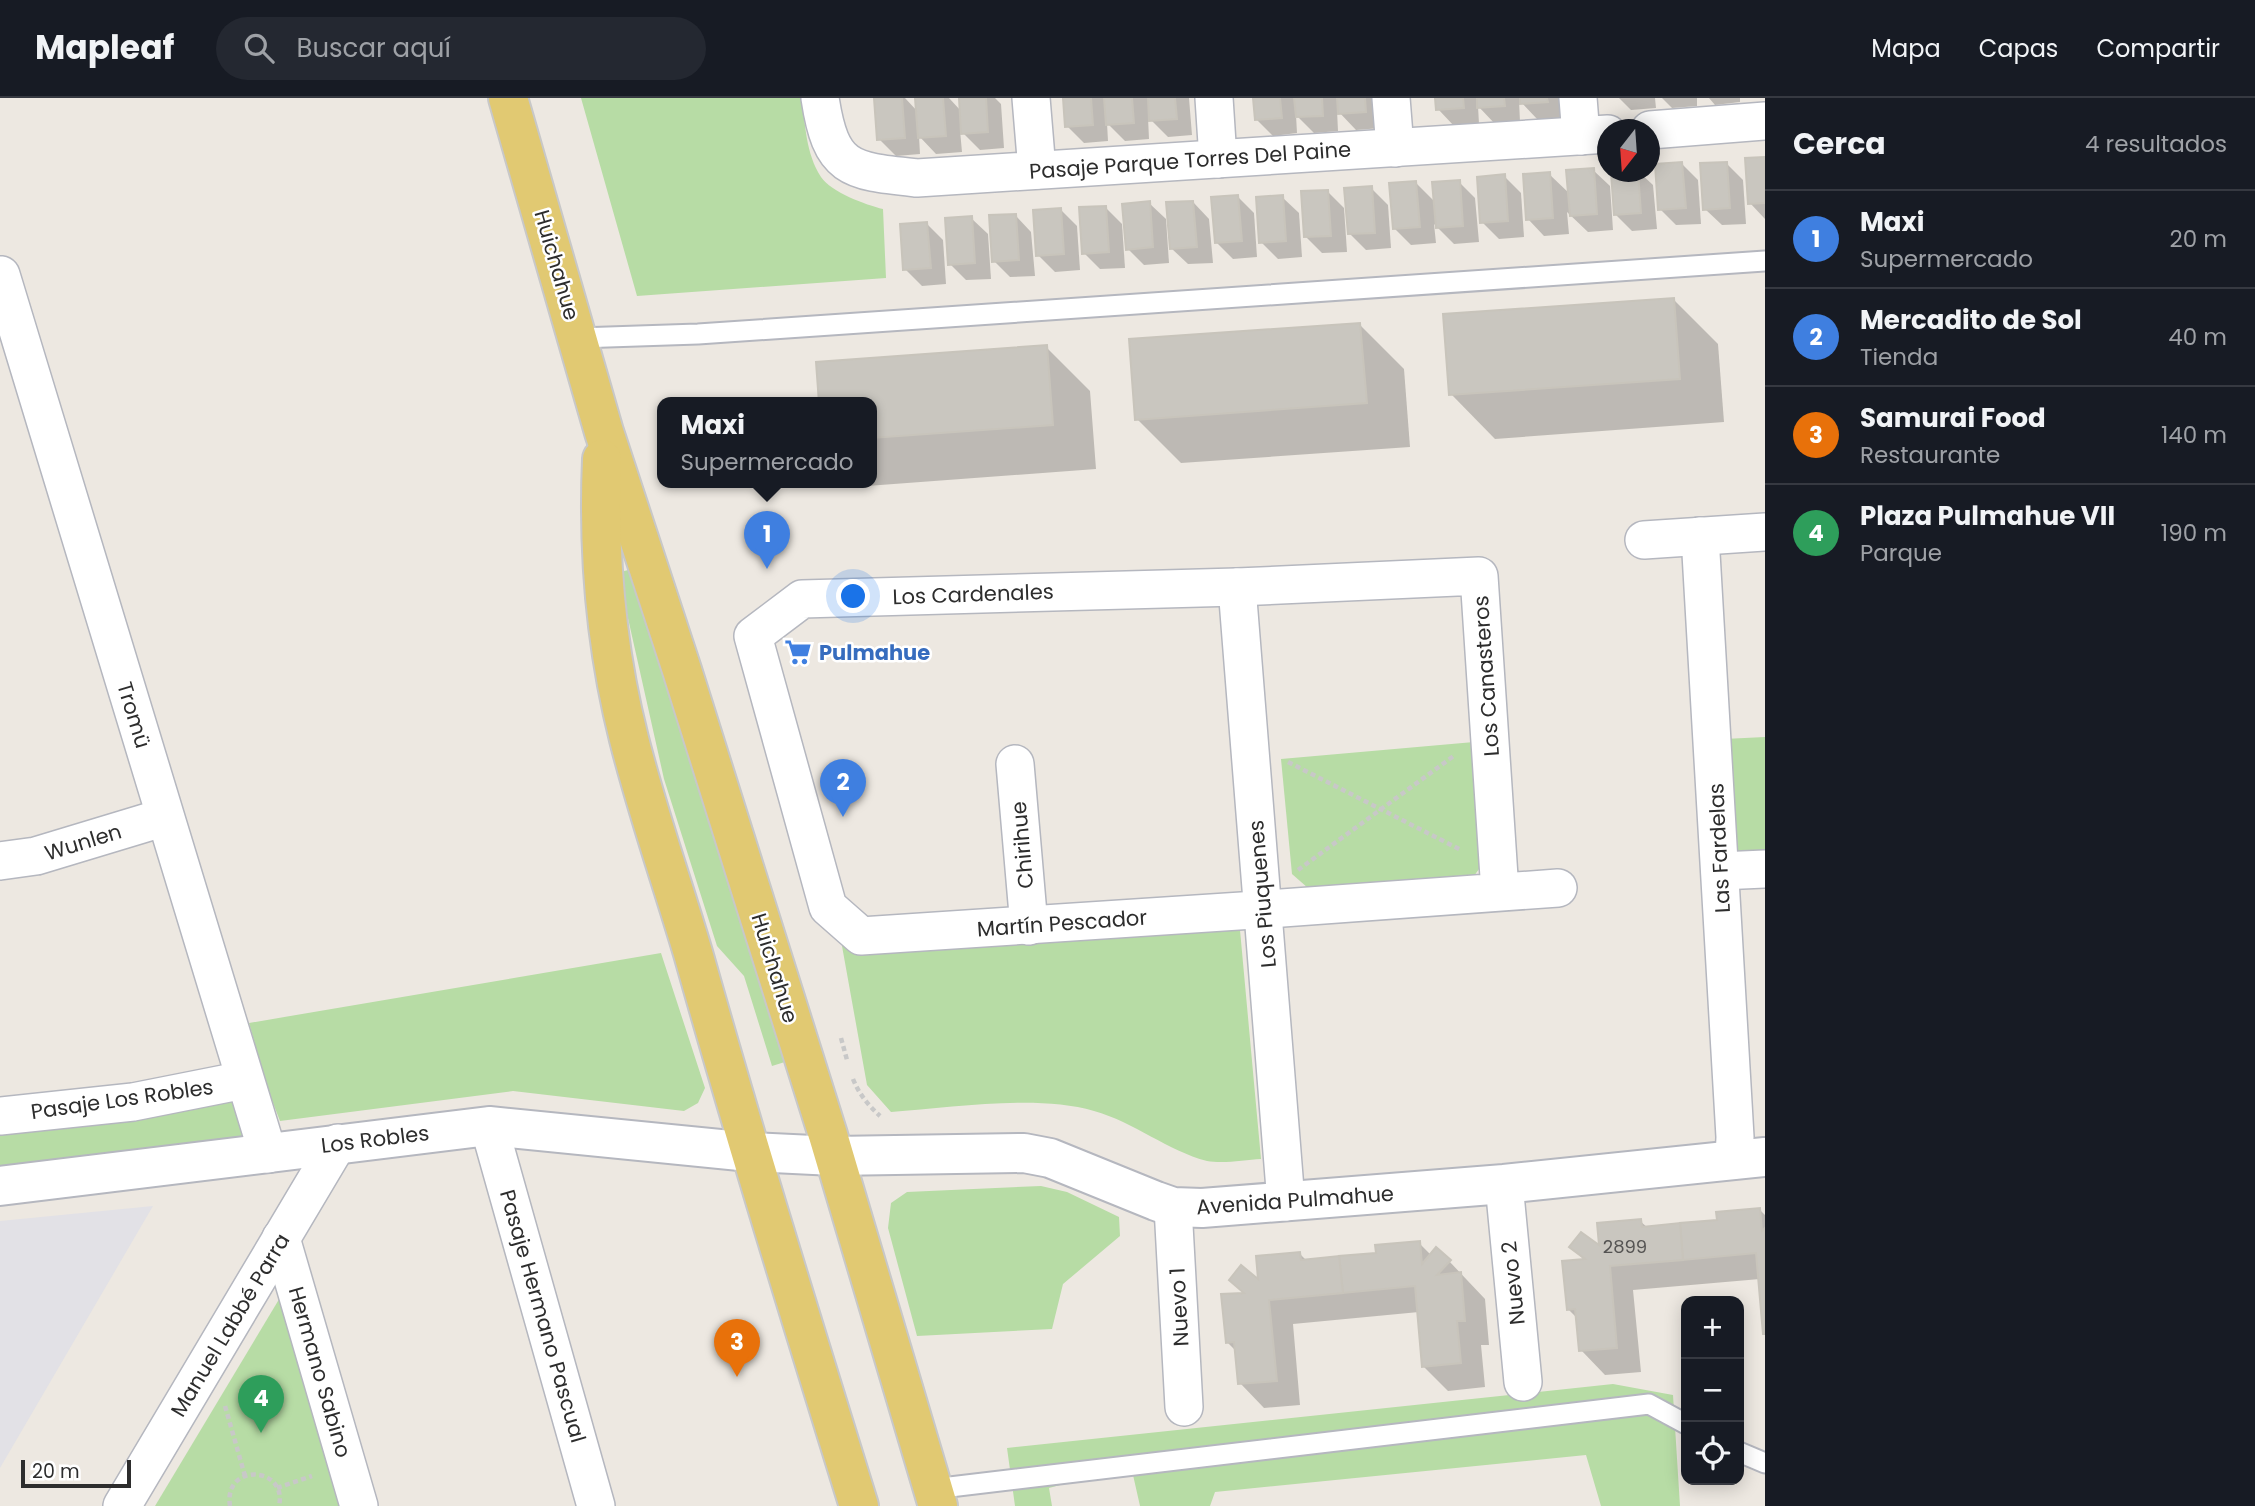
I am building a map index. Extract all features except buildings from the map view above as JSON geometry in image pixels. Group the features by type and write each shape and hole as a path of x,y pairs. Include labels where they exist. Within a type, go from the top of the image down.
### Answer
{"main road":[{"name":"Huichahue","path":"508,98 604,432 682,670 834,1156 936,1498"},
{"name":"Huichahue","path":"604,432 601,499 605,593 614,666 629,739 750,1152 859,1506"}],"street":[{"name":"Pasaje Parque Torres Del Paine","path":"820,98 825,129 830,141 845,161 875,174 917,178 1594,135"},
{"path":"1031,98 1037,170"},
{"path":"1214,98 1218,159"},
{"path":"1391,98 1395,148"},
{"path":"1578,98 1594,135"},
{"path":"1660,129 1757,114"},
{"name":"Tromü","path":"1,275 7,318 165,817 268,1154"},
{"path":"1644,540 1765,532"},
{"name":"Las Fardelas","path":"1700,536 1720,871 1750,1159"},
{"name":"Los Canasteros","path":"1237,587 1479,576 1499,882"},
{"name":"Los Piuquenes","path":"1237,587 1286,1202"},
{"name":"Los Cardenales","path":"861,936 828,907 753,636 802,599 1237,587"},
{"name":"Chirihue","path":"1015,764 1029,926"},
{"name":"Wunlen","path":"0,861 36,856 165,817"},
{"path":"1720,871 1765,869"},
{"path":"1264,910 1499,882 1558,888"},
{"name":"Martín Pescador","path":"861,936 1264,910"},
{"name":"Pasaje Los Robles","path":"0,1116 133,1102 244,1080"},
{"name":"Los Robles","path":"0,1186 489,1126 750,1152"},
{"name":"Pasaje Hermano Pascual","path":"489,1126 596,1506"},
{"name":"Manuel Labbé Parra","path":"122,1506 338,1143"},
{"name":"Avenida Pulmahue","path":"750,1152 834,1156 1024,1153 1050,1158 1173,1207 1202,1208 1504,1184 1750,1159"},
{"name":"Nuevo 2","path":"1504,1184 1523,1382"},
{"name":"Nuevo 1","path":"1173,1207 1184,1406"},
{"name":"Hermano Sabino","path":"281,1238 359,1506"}],"lane":[{"path":"578,338 712,334 1765,261"},
{"path":"936,1498 1649,1404 1682,1422"},
{"path":"1744,1454 1765,1463"}],"path":[{"path":"1264,910 1292,874 1474,742 1489,724"},
{"path":"1250,745 1381,810 1499,882"},
{"path":"201,1373 222,1396 245,1476"},
{"path":"229,1506 232,1486 245,1476 262,1475 275,1485 279,1493 279,1506"}],"shaded area":[{"path":"153,1206 0,1468 0,1221"}],"green space":[{"path":"581,98 802,98 809,149 821,177 841,193 883,209 886,278 637,296"},
{"path":"628,570 634,575 788,1061 772,1066 744,976 717,946 664,779 619,578 621,572"},
{"path":"1765,737 1765,858 1730,860 1724,739"},
{"path":"1474,742 1484,862 1474,876 1308,888 1292,874 1281,759"},
{"path":"1240,930 1261,1159 1207,1161 1179,1151 1109,1116 1071,1106 1020,1103 891,1112 867,1085 842,946"},
{"path":"661,953 705,1088 698,1103 684,1111 513,1091 280,1121 249,1023"},
{"path":"237,1093 254,1144 0,1175 0,1128"},
{"path":"1041,1186 1067,1192 1119,1217 1120,1236 1063,1284 1052,1329 917,1336 888,1228 891,1203 907,1192"},
{"path":"281,1296 344,1506 155,1506"},
{"path":"1613,1384 1673,1395 1680,1506 1601,1506 1586,1455 1215,1492 1210,1506 1140,1506 1131,1466 1049,1488 1052,1506 1015,1506 1007,1448"}],"place":[{"name":"Maxi","path":"767,569"},
{"name":"Pulmahue","path":"798,652"},
{"name":"Mercadito de Sol","path":"843,817"},
{"name":"Samurai Food","path":"737,1377"},
{"name":"Plaza Pulmahue VII","path":"261,1433"}]}
